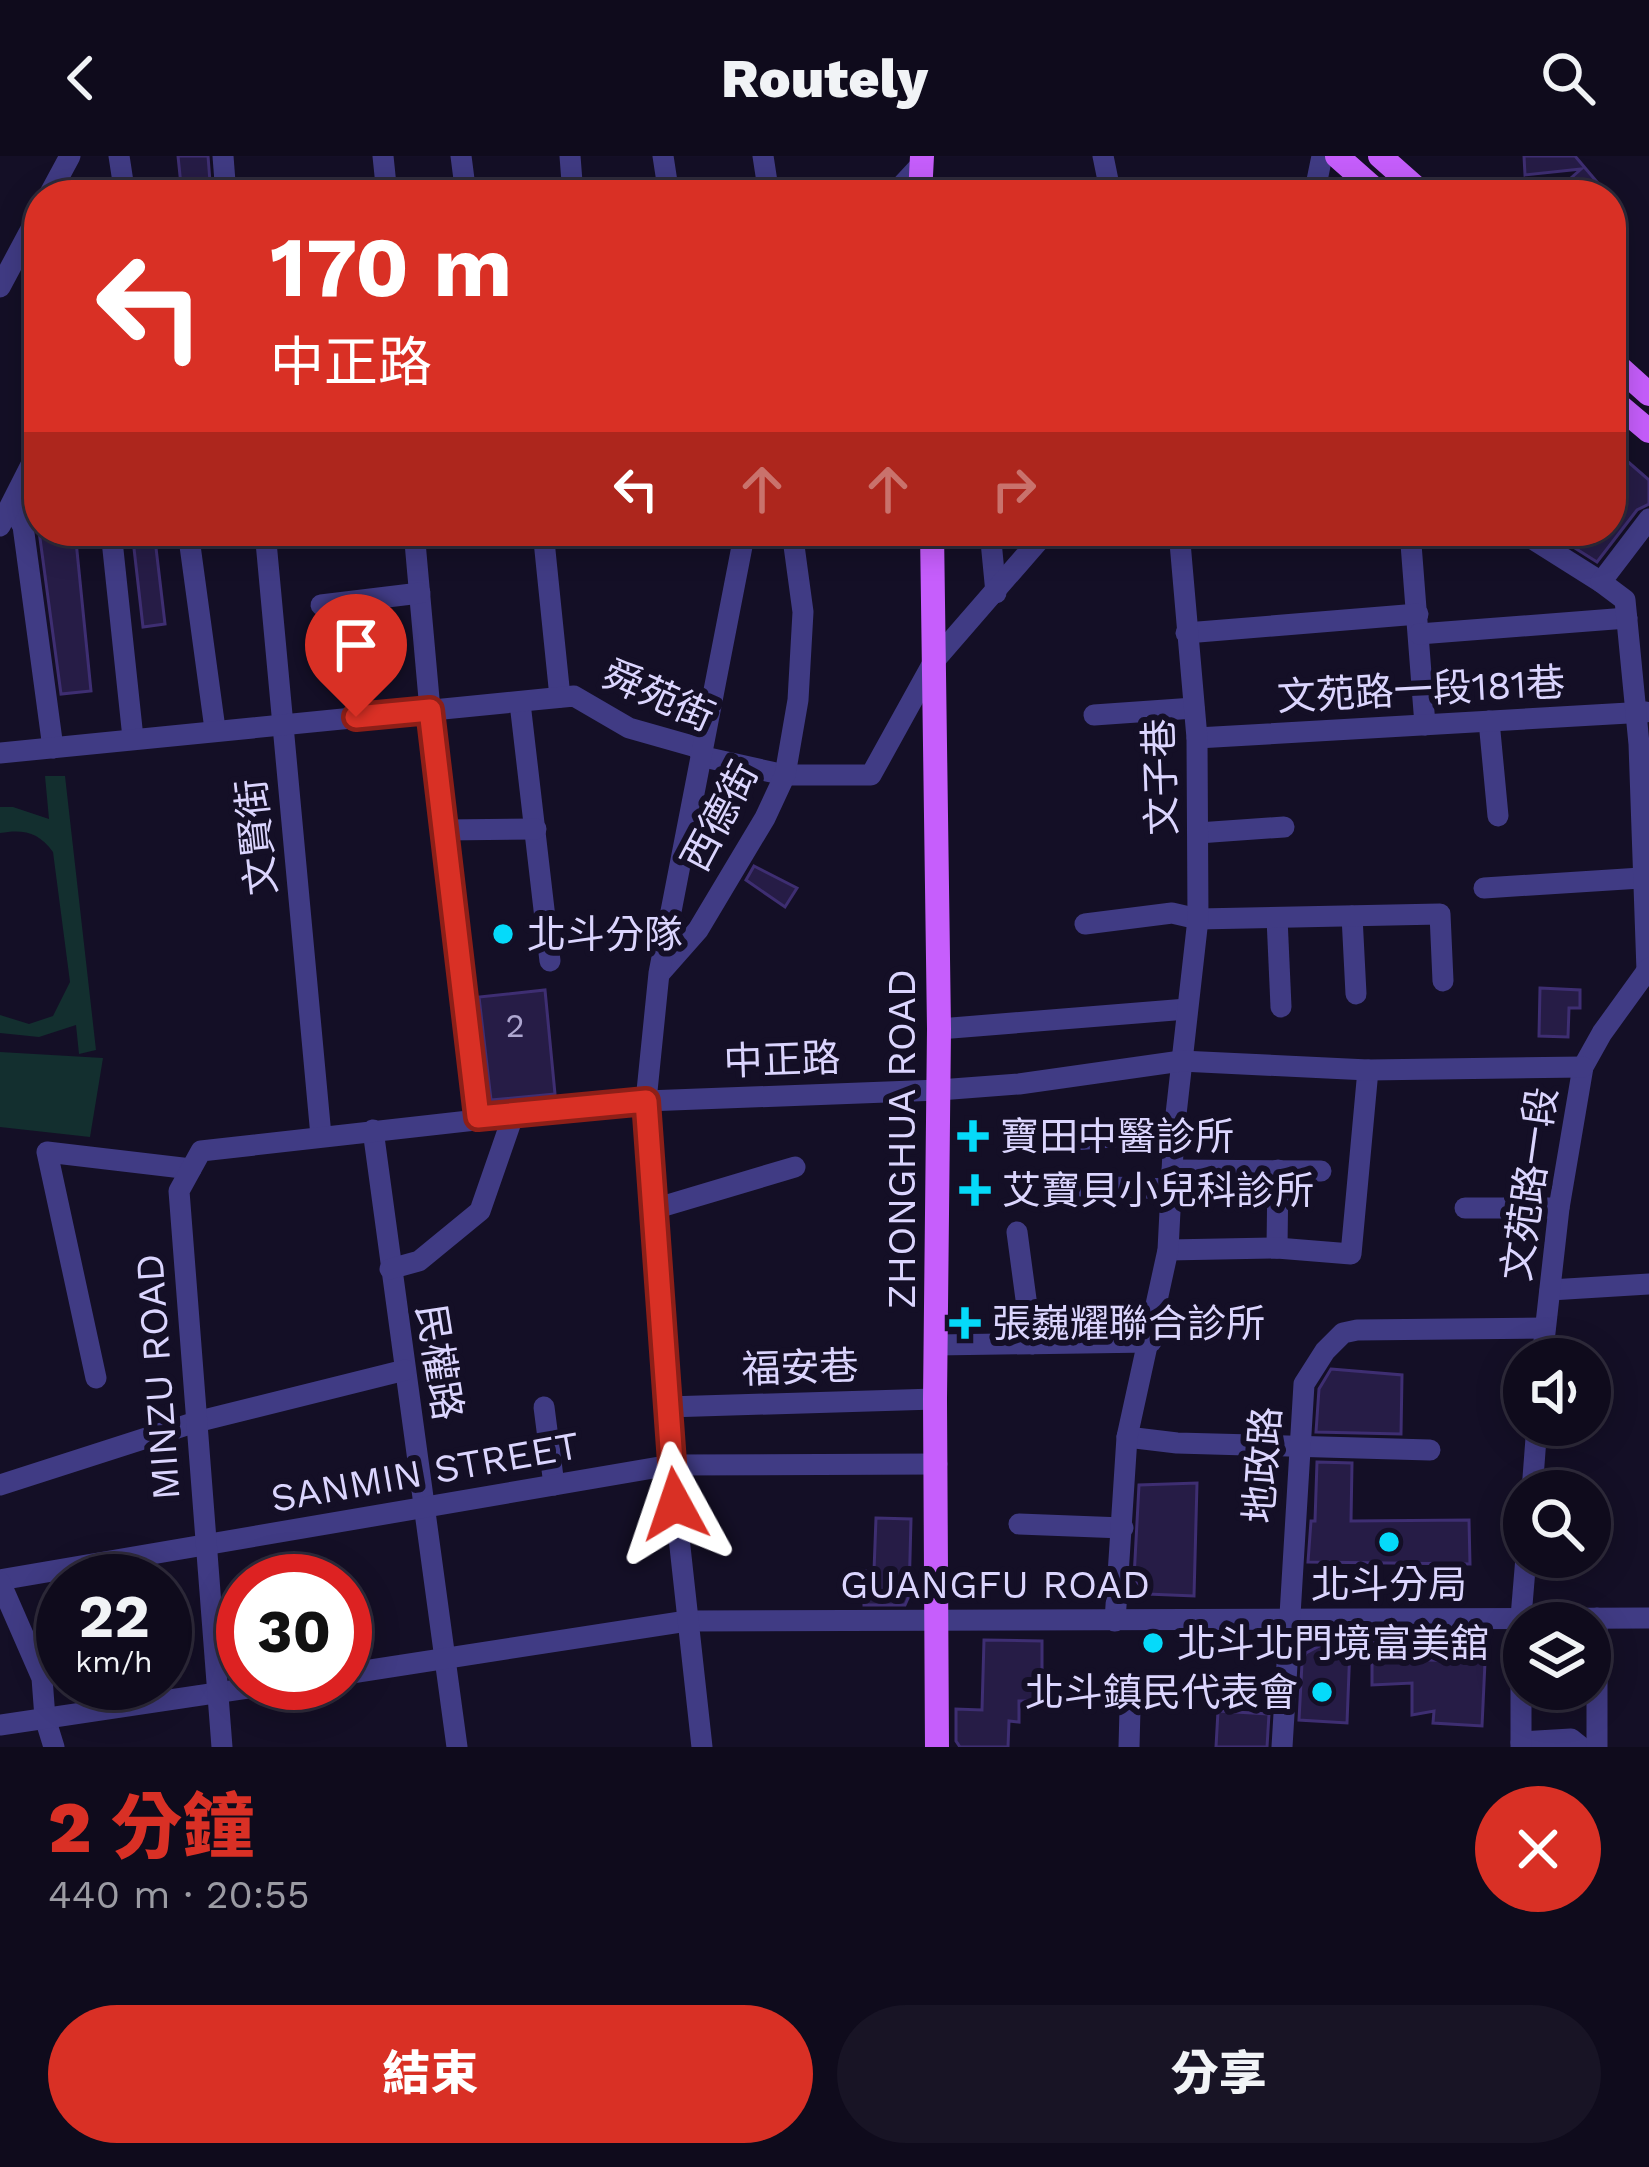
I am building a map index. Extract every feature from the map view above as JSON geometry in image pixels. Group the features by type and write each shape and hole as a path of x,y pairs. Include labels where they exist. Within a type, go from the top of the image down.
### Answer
{"main road":[{"path":"1337,156 1364,180"},
{"path":"1383,157 1408,180"},
{"path":"1626,373 1649,394"},
{"name":"ZHONGHUA ROAD","path":"932,546 939,1029 937,1747"}],"street":[{"path":"0,286 24,242"},
{"path":"5,516 24,479"},
{"path":"1601,582 1649,519"},
{"path":"26,546 53,748"},
{"path":"113,546 133,738"},
{"path":"190,546 215,729"},
{"name":"文賢街","path":"266,546 321,1136"},
{"path":"415,546 478,1117"},
{"path":"545,546 560,697"},
{"path":"702,1747 671,1465 646,1101 659,974 742,546"},
{"name":"西德街","path":"659,974 698,930 765,818 785,775 798,700 803,612 794,546"},
{"path":"991,546 996,592"},
{"path":"934,661 1034,546"},
{"name":"文子巷","path":"1115,1621 1127,1437 1168,1250 1174,1132 1198,919 1197,737 1180,546"},
{"path":"1411,546 1425,725"},
{"path":"1544,546 1625,600 1640,657 1641,878 1648,969"},
{"path":"321,604 419,593"},
{"path":"1186,633 1627,618"},
{"name":"舜苑街","path":"0,753 574,696 629,728 696,747 704,757 785,775 872,775 934,661"},
{"path":"520,703 550,961"},
{"path":"1094,716 1194,708"},
{"name":"文苑路一段181巷","path":"1197,737 1642,713"},
{"path":"1489,721 1498,816"},
{"path":"1198,833 1284,827"},
{"path":"444,830 536,829"},
{"path":"1484,888 1641,878"},
{"path":"1085,924 1172,913 1198,919 1440,914 1443,981"},
{"path":"1352,916 1356,994"},
{"path":"1276,917 1281,1007"},
{"name":"文苑路一段","path":"1544,1338 1558,1208 1583,1067 1648,969"},
{"path":"939,1029 1187,1010"},
{"name":"中正路","path":"96,1378 47,1153 196,1160 321,1136 478,1117 646,1101 1019,1084 1181,1061 1368,1070 1583,1067"},
{"path":"1168,1250 1277,1248 1352,1254 1368,1070"},
{"path":"390,1269 419,1261 480,1211 513,1116"},
{"name":"民權路","path":"374,1130 457,1747"},
{"path":"1024,1144 1174,1132"},
{"name":"MINZU ROAD","path":"196,1160 179,1191 216,1680"},
{"path":"654,1209 795,1167"},
{"path":"1277,1248 1278,1170"},
{"path":"1081,1186 1278,1170 1321,1171"},
{"path":"1465,1208 1558,1208"},
{"path":"1017,1232 1032,1344"},
{"path":"1550,1290 1649,1284"},
{"name":"地政路","path":"1282,1747 1304,1384 1343,1333 1545,1328"},
{"path":"936,1345 1151,1342"},
{"path":"0,1484 196,1422 405,1370"},
{"name":"福安巷","path":"667,1407 935,1399"},
{"path":"544,1407 554,1485"},
{"path":"1127,1437 1177,1443 1430,1450"},
{"name":"SANMIN STREET","path":"0,1581 671,1465 937,1464"},
{"path":"1019,1524 1123,1528"},
{"path":"0,1581 42,1678 45,1718 54,1747"},
{"name":"GUANGFU ROAD","path":"372,1670 687,1621 1503,1617"},
{"name":"GUANGFU ROAD","path":"1611,1618 1649,1618"},
{"path":"0,1725 216,1693"},
{"path":"1129,1747 1130,1709"},
{"name":"MINZU ROAD","path":"219,1710 222,1747"},
{"path":"1521,1710 1521,1744 1571,1739 1581,1747"},
{"path":"1597,1710 1597,1747"}],"green space":[{"path":"45,776 65,776 96,1050 79,1054 76,1025 39,1037 0,1033 0,1015 29,1024 53,1016 70,982 53,852 30,834 0,833 0,807 49,819"},
{"path":"0,1052 103,1058 90,1137 0,1127"}],"building":[{"path":"178,156 208,156 210,180 180,180"},
{"path":"1524,156 1575,156 1595,180 1569,180 1581,169 1525,175"},
{"path":"1626,460 1649,480 1649,504 1626,524"},
{"path":"41,546 76,546 91,691 61,694"},
{"path":"134,546 156,546 165,624 143,627"},
{"path":"1572,546 1609,546 1597,562"},
{"path":"754,866 797,888 785,907 746,880"},
{"path":"1540,988 1580,990 1580,1008 1569,1008 1568,1037 1539,1036"},
{"path":"545,990 555,1094 491,1100 479,997"},
{"path":"1331,1369 1402,1375 1401,1434 1316,1432 1319,1389"},
{"name":"北斗分局","path":"1317,1462 1352,1463 1351,1521 1469,1520 1470,1564 1308,1562"},
{"path":"1197,1483 1194,1596 1147,1594 1134,1578 1139,1485"},
{"path":"876,1518 911,1519 905,1605 864,1605 864,1571 874,1571"},
{"path":"984,1640 1042,1641 1042,1701 1019,1701 1019,1722 1009,1721 1008,1747 960,1747 956,1709 982,1710"},
{"path":"1431,1641 1430,1660 1485,1662 1482,1726 1433,1723 1434,1711 1412,1715 1412,1683 1372,1685 1372,1643"},
{"name":"北斗鎮民代表會","path":"1325,1643 1350,1646 1347,1723 1299,1720 1302,1663 1306,1653"},
{"path":"1218,1711 1269,1714 1267,1747 1216,1747"}],"place":[{"name":"北斗分隊","path":"503,934"},
{"name":"寶田中醫診所","path":"973,1136"},
{"name":"艾寶貝小兒科診所","path":"975,1190"},
{"name":"張巍耀聯合診所","path":"965,1323"},
{"name":"北斗分局","path":"1389,1542"},
{"name":"北斗北門境富美舘","path":"1153,1643"},
{"name":"北斗鎮民代表會","path":"1322,1692"}],"route":[{"path":"356,717 430,710 478,1117 646,1101 675,1504"}]}
